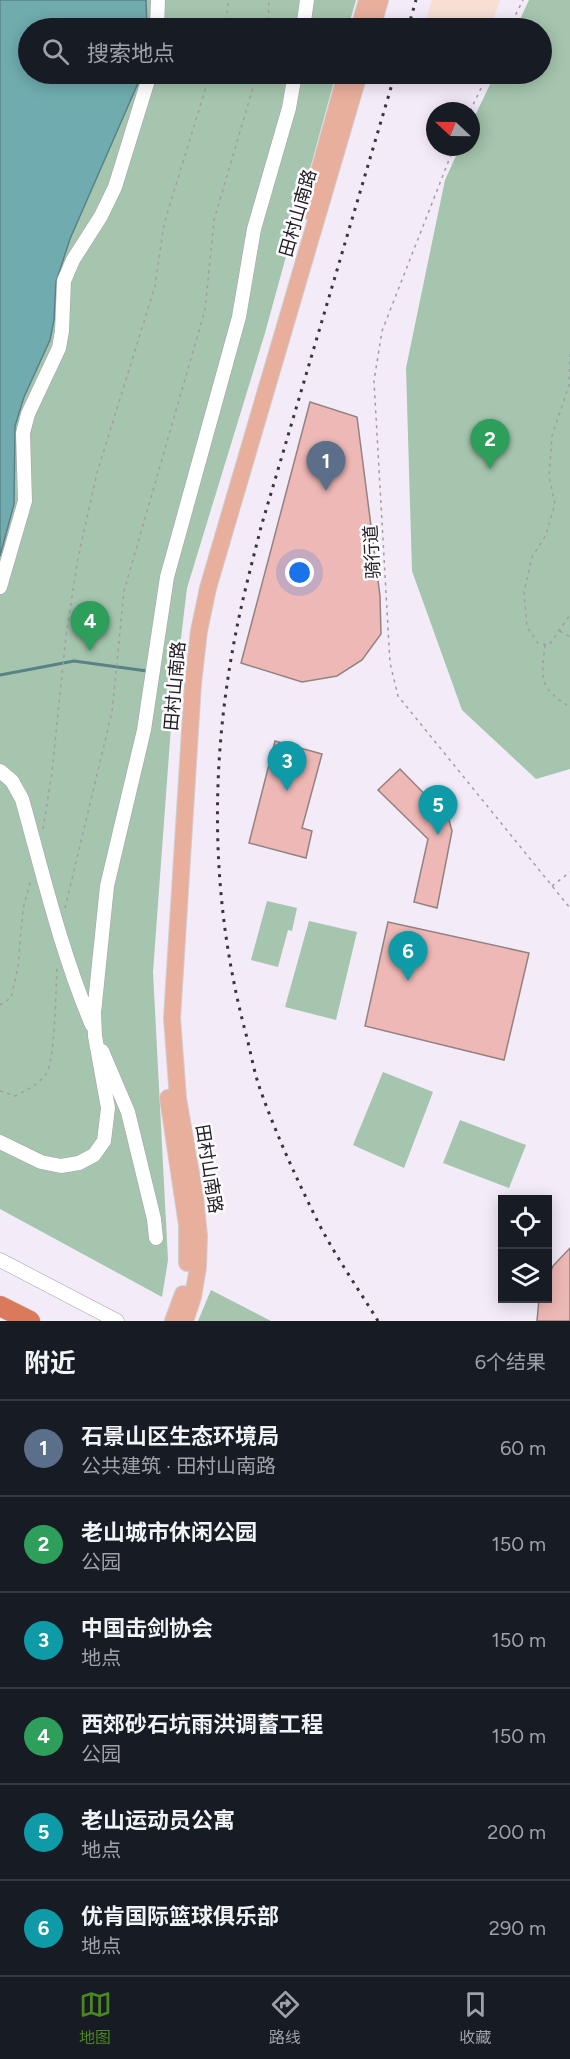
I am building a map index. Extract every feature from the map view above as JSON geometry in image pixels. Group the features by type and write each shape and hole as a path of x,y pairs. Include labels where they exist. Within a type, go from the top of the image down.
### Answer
{"highway":[{"path":"0,1306 30,1321"}],"main road":[{"path":"362,18 367,0"},
{"path":"375,18 380,0"},
{"name":"田村山南路","path":"173,1321 183,1293 187,1264 187,1225 169,1107 162,1023 184,660 194,603 274,332 343,84"},
{"name":"田村山南路","path":"185,1321 193,1297 199,1236 195,1196 178,1098 172,1018 193,683 199,631 211,577 356,84"}],"street":[{"path":"157,18 158,0"},
{"path":"304,18 307,0"},
{"path":"0,587 25,501 23,433 28,414 59,348 63,330 64,281 73,260 101,216 115,187 147,84"},
{"path":"0,1142 41,1162 61,1166 79,1163 94,1155 104,1141 108,1108 95,1033 94,1013 107,886 144,730 167,577 239,317 255,229 289,108 293,84"},
{"path":"0,771 12,782 22,799 78,991 128,1112 154,1219 156,1238"},
{"path":"0,1260 117,1321"}],"path":[{"path":"226,18 229,0"},
{"path":"268,18 269,0"},
{"path":"514,18 523,0"},
{"path":"44,828 66,636 78,558 97,473 155,286 164,224 207,84"},
{"path":"64,909 112,712 124,591 205,310 214,220 253,84"},
{"path":"474,102 483,84"},
{"name":"骑行道","path":"450,156 382,331 374,381 390,663 398,696 570,908"},
{"path":"570,354 569,385 552,436 549,476 555,504 546,535 532,557 524,592 527,627 538,643 549,645 570,615"},
{"path":"560,630 570,637"},
{"path":"546,644 543,663 544,685 555,698 570,707"},
{"path":"0,1005 11,998 18,966 23,909 39,859"},
{"path":"552,886 570,872"},
{"path":"0,1091 15,1096 34,1086 48,1072 57,965"}],"shaded area":[{"path":"432,0 500,0 494,18 427,18"}],"green space":[{"path":"0,0 356,0 351,18 18,18 18,84 333,84 265,333 187,588 172,713 153,972 168,1260 162,1297 0,1209"},
{"path":"529,0 570,0 570,769 536,779 462,710 412,571 406,368 445,180 456,156 480,156 480,105 490,84 552,84 552,18 521,18"},
{"path":"267,901 297,908 292,931 288,930 278,967 251,960"},
{"path":"309,921 357,932 336,1020 285,1007"},
{"path":"383,1072 433,1092 404,1168 353,1145"},
{"path":"460,1120 526,1145 509,1188 443,1163"},
{"path":"211,1290 271,1321 198,1321"}],"water":[{"path":"0,0 146,0 147,18 18,18 18,84 138,84 70,239 56,282 54,320 50,340 24,397 15,426 14,504 0,556"}],"building":[{"path":"310,402 357,417 380,596 381,634 362,660 337,676 302,682 241,663"},
{"path":"275,741 322,754 302,828 312,831 306,858 249,843"},
{"path":"400,769 449,820 452,831 437,908 414,902 428,839 378,790"},
{"path":"388,922 529,953 504,1060 365,1026"},
{"path":"570,1248 570,1321 537,1321 539,1303 552,1303 553,1266"}],"waterway":[{"path":"0,675 74,661 147,671"}],"railway":[{"path":"411,18 416,0"},
{"path":"378,1321 320,1226 284,1150 257,1080 235,988 226,938 218,838 218,788 227,688 247,582 261,527 392,84"}],"place":[{"name":"老山城市休闲公园","path":"490,469"},
{"name":"石景山区生态环境局","path":"326,491"},
{"name":"西郊砂石坑雨洪调蓄工程","path":"90,651"},
{"name":"中国击剑协会","path":"287,791"},
{"name":"老山运动员公寓","path":"438,835"},
{"name":"优肯国际篮球俱乐部","path":"408,981"}]}
